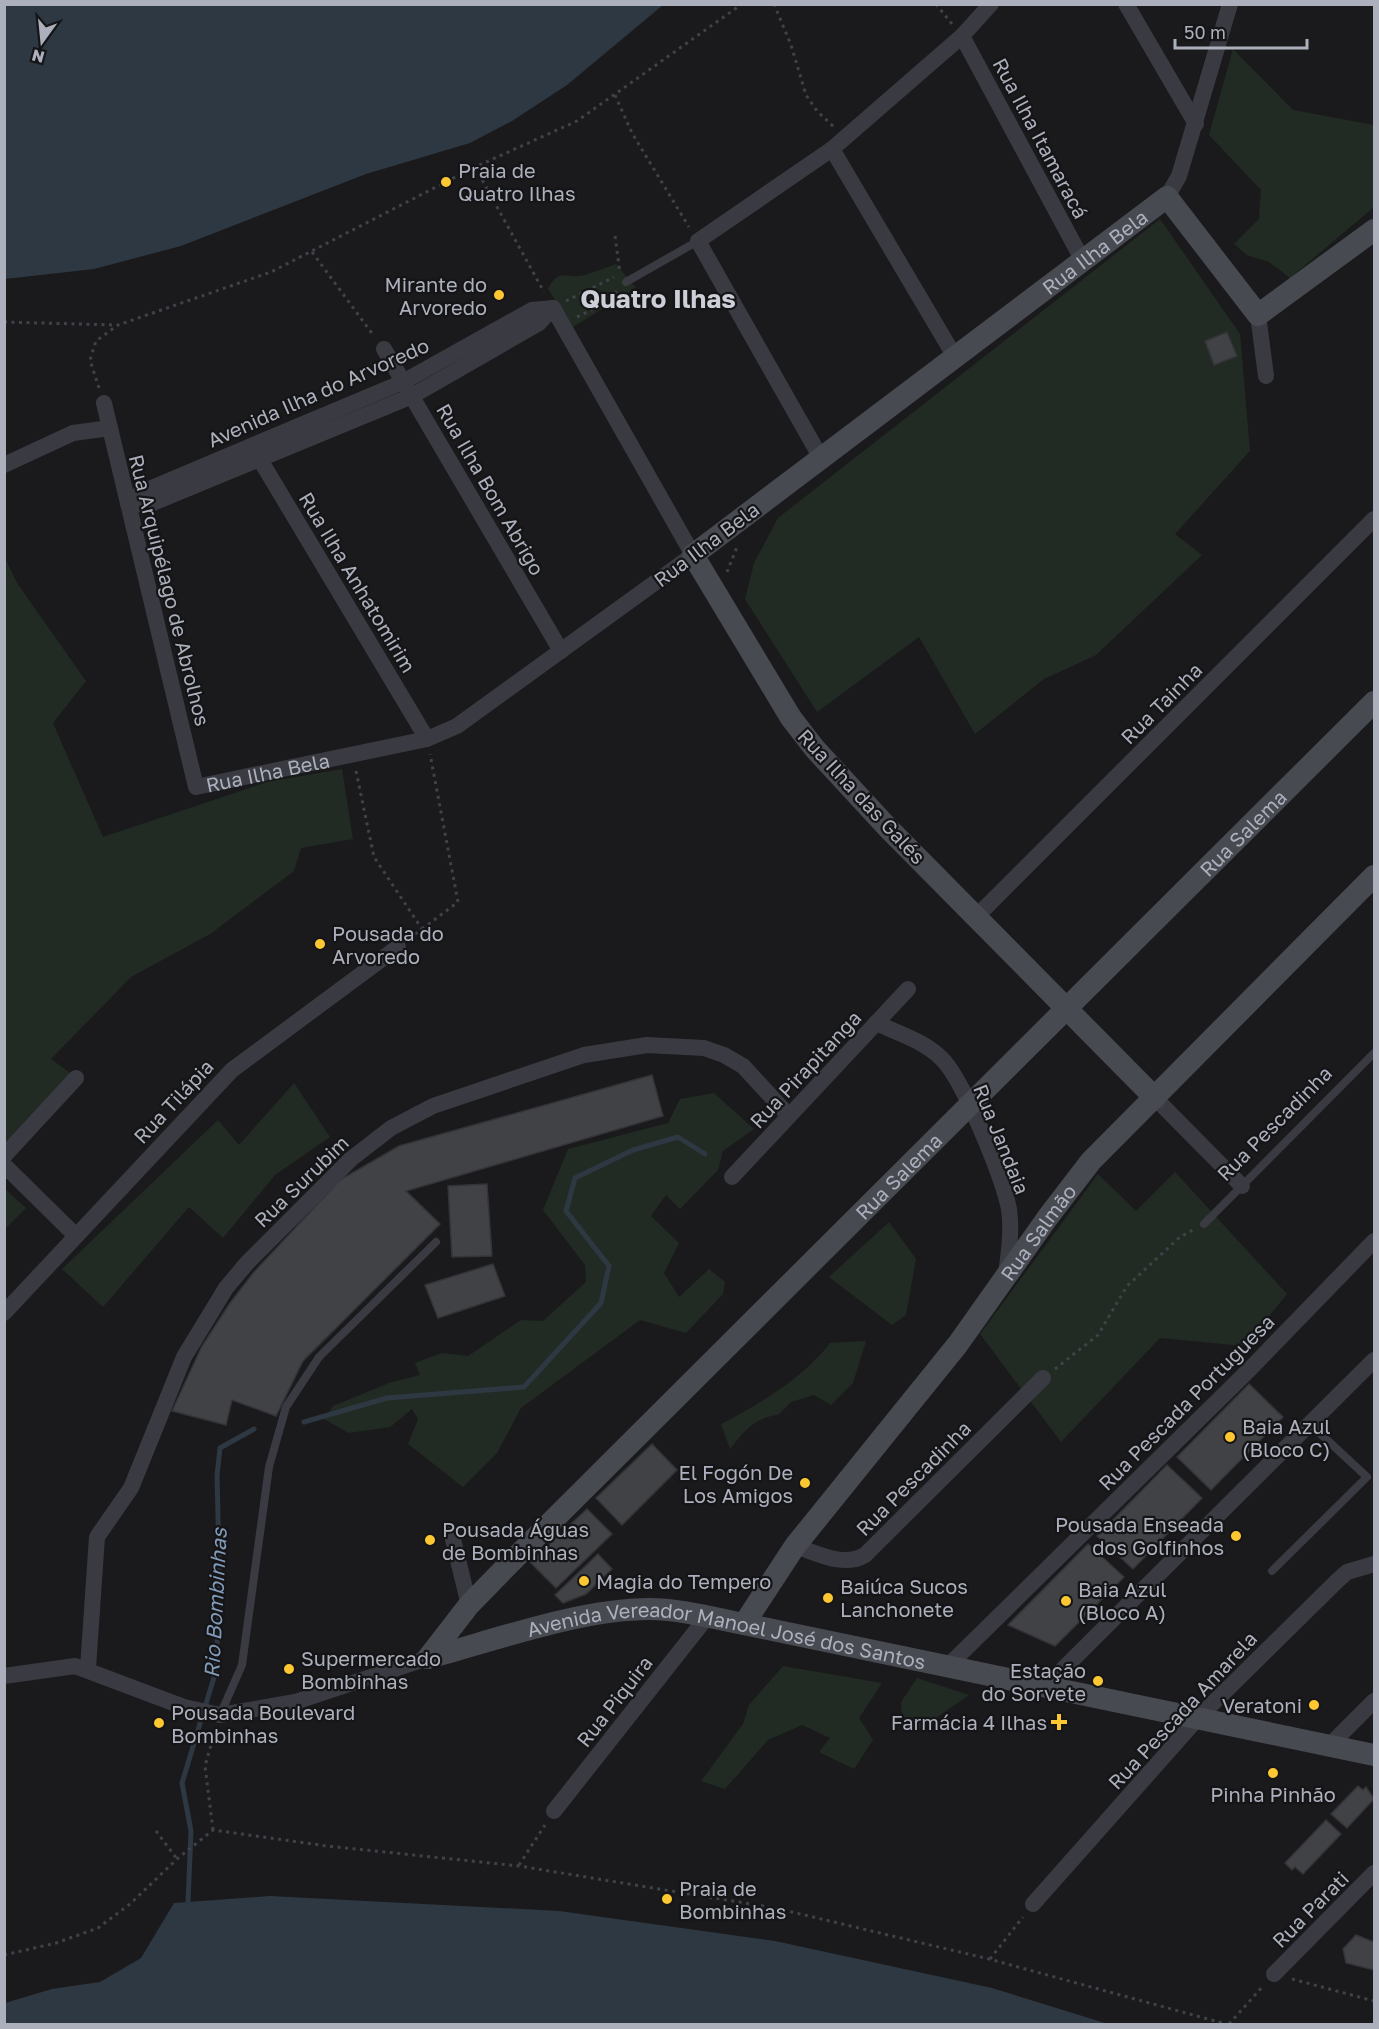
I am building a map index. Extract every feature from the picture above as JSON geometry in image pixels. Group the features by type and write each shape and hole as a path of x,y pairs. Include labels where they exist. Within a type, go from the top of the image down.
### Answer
{"main road":[{"name":"Rua Ilha Bela","path":"693,555 1167,197"},
{"path":"1167,197 1258,315 1374,231"},
{"name":"Rua Ilha das Galés","path":"693,555 791,717 815,749 888,828 1155,1098"},
{"name":"Rua Salema","path":"428,1658 469,1605 1374,702"},
{"name":"Rua Salmão","path":"744,1624 795,1546 958,1344 1048,1216 1091,1161 1374,876"},
{"name":"Avenida Vereador Manoel José dos Santos","path":"428,1658 589,1615 624,1609 652,1609 744,1624 1374,1755"}],"street":[{"path":"821,458 698,241 832,149 962,36 991,4"},
{"path":"1126,4 1196,124"},
{"path":"1167,197 1179,176 1196,124 1230,4"},
{"name":"Rua Ilha Itamaracá","path":"962,36 1083,261"},
{"path":"832,149 955,357"},
{"name":"Rua Ilha das Galés","path":"553,308 693,555"},
{"name":"Avenida Ilha do Arvoredo","path":"128,503 142,492 256,453 407,389 532,310 553,308"},
{"path":"1258,315 1266,376"},
{"name":"Rua Ilha Bom Abrigo","path":"384,349 561,651"},
{"name":"Rua Arquipélago de Abrolhos","path":"104,403 196,787"},
{"path":"4,465 73,433 110,428"},
{"name":"Rua Ilha Anhatomirim","path":"256,453 427,739"},
{"name":"Rua Tainha","path":"977,916 1374,519"},
{"name":"Rua Ilha Bela","path":"196,787 427,739 457,726 693,555"},
{"name":"Rua Tilápia","path":"4,1313 232,1070 398,947"},
{"name":"Rua Pirapitanga","path":"732,1177 908,989"},
{"name":"Rua Jandaia","path":"876,1023 924,1046 943,1059 970,1107 1003,1185 1009,1209 1011,1230 1006,1278"},
{"name":"Rua Surubim","path":"88,1668 97,1536 130,1488 184,1357 226,1288 247,1263 351,1159 391,1128 433,1106 584,1055 648,1045 704,1048 724,1055 743,1066 789,1116"},
{"path":"4,1156 76,1078"},
{"name":"Rua Ilha das Galés","path":"1155,1098 1242,1186"},
{"path":"4,1166 76,1236"},
{"name":"Rua Pescada Portuguesa","path":"947,1667 1250,1370 1374,1241"},
{"path":"1045,1687 1374,1360"},
{"name":"Rua Pescadinha","path":"795,1546 842,1561 855,1560 865,1555 1043,1378"},
{"path":"451,1531 469,1605"},
{"name":"Rua Pescada Amarela","path":"1033,1904 1197,1719 1336,1581 1347,1572 1374,1564"},
{"name":"Rua Piquira","path":"554,1811 707,1617"},
{"name":"Avenida Vereador Manoel José dos Santos","path":"4,1676 62,1666 88,1668 194,1709 218,1715 295,1701 428,1658"},
{"path":"1329,1746 1374,1701"},
{"name":"Rua Parati","path":"1274,1974 1374,1873"}],"lane":[{"path":"626,282 698,241"},
{"name":"Rua Pescadinha","path":"1204,1224 1374,1053"},
{"path":"218,1715 242,1665 269,1467 286,1407 319,1357 436,1242"},
{"path":"1272,1572 1367,1477 1311,1425"}],"path":[{"path":"104,403 90,360 96,341 118,325 271,272 475,167 578,121 742,4"},
{"path":"774,4 791,45 806,95 817,111 834,127 836,136 832,149"},
{"path":"936,4 962,36"},
{"path":"615,95 632,133 698,241"},
{"path":"475,167 553,308"},
{"path":"562,325 605,303 626,282 621,274 615,236"},
{"path":"312,252 384,349"},
{"path":"4,322 118,325"},
{"path":"726,574 742,538"},
{"path":"398,947 458,902 427,739"},
{"path":"353,754 374,857 422,929"},
{"path":"1043,1378 1098,1335 1127,1286 1180,1237 1204,1224"},
{"path":"213,1830 205,1766 218,1715"},
{"path":"519,1866 554,1811"},
{"path":"4,1955 56,1943 98,1928 130,1904 177,1859 213,1830 327,1846 519,1866 775,1908 989,1959 1227,2025 1274,1974 1374,2001"},
{"path":"156,1831 177,1859"},
{"path":"989,1959 1033,1904"}],"shaded area":[{"path":"5,4 663,5 567,85 512,121 470,143 366,174 181,246 94,269 5,279"},
{"path":"1233,49 1293,110 1374,125 1374,207 1290,278 1269,262 1247,255 1234,244 1259,219 1261,190 1209,135"},
{"path":"1160,219 1240,334 1250,451 1175,534 1202,555 1096,655 1044,679 975,734 919,637 817,712 745,599 754,563 778,518"},
{"path":"616,264 636,288 573,327 548,289 552,282 559,276 584,275"},
{"path":"4,556 17,583 86,681 53,723 103,837 267,782 342,769 353,839 301,848 294,871 210,934 131,977 51,1059 73,1075 4,1149"},
{"path":"294,1083 330,1137 275,1175 223,1238 189,1207 103,1307 62,1269 218,1120 239,1145"},
{"path":"714,1093 754,1129 723,1151 718,1170 680,1209 666,1195 651,1216 679,1243 664,1273 679,1297 709,1269 725,1282 723,1294 686,1333 640,1320 521,1408 497,1453 463,1487 408,1444 418,1419 412,1409 390,1427 348,1433 324,1419 333,1406 389,1383 420,1375 415,1363 442,1353 468,1356 521,1320 543,1321 586,1282 585,1265 543,1210 568,1149 668,1123 680,1099"},
{"path":"1175,1172 1287,1294 1245,1346 1160,1338 1061,1442 980,1334 1098,1174 1136,1211"},
{"path":"4,1188 26,1208 5,1229 4,1229"},
{"path":"889,1222 916,1259 906,1315 892,1325 829,1277"},
{"path":"866,1341 853,1383 831,1405 814,1395 791,1402 778,1415 770,1416 750,1426 730,1449 721,1424 751,1408 794,1379 830,1343"},
{"path":"783,1666 882,1683 859,1718 873,1740 854,1769 819,1752 830,1738 802,1725 768,1740 725,1789 701,1781 743,1724 749,1705"},
{"path":"917,1678 969,1695 920,1729 903,1728 901,1702"},
{"path":"270,1896 559,1911 775,1941 992,1988 1108,2024 5,2024 5,2003 52,1989 100,1982 141,1958 174,1903"}],"building":[{"path":"1227,332 1237,356 1214,365 1205,341"},
{"path":"652,1075 663,1116 406,1191 440,1224 303,1361 276,1416 232,1400 226,1425 172,1411 202,1346 230,1303 254,1272 340,1180 399,1146"},
{"path":"487,1184 492,1256 452,1257 448,1186"},
{"path":"493,1264 505,1296 438,1318 425,1285"},
{"name":"Baia Azul (Bloco C)","path":"1249,1384 1283,1417 1211,1490 1177,1457"},
{"path":"652,1444 677,1470 622,1525 596,1498"},
{"path":"1167,1465 1202,1498 1133,1569 1097,1536"},
{"path":"587,1509 612,1534 556,1588 530,1562"},
{"name":"Baia Azul (Bloco A)","path":"1088,1544 1124,1577 1055,1646 1008,1625"},
{"name":"Magia do Tempero","path":"598,1554 612,1569 586,1594 563,1603 555,1595"},
{"path":"1358,1786 1363,1790 1366,1787 1374,1799 1347,1828 1331,1814"},
{"path":"1326,1820 1341,1834 1303,1874 1295,1867 1292,1870 1285,1863"},
{"path":"1356,1935 1374,1942 1374,1970 1346,1963 1343,1949"}],"waterway":[{"path":"304,1422 387,1398 524,1387 601,1303 609,1266 566,1211 575,1178 633,1150 678,1137 705,1154"},
{"name":"Rio Bombinhas","path":"188,1902 191,1831 182,1783 215,1674 220,1597 217,1476 220,1448 254,1429"}],"place":[{"name":"Praia de Quatro Ilhas","path":"446,182"},
{"name":"Mirante do Arvoredo","path":"499,295"},
{"name":"Pousada do Arvoredo","path":"320,944"},
{"name":"Baia Azul (Bloco C)","path":"1230,1437"},
{"name":"El Fogón De Los Amigos","path":"805,1483"},
{"name":"Pousada Enseada dos Golfinhos","path":"1236,1536"},
{"name":"Pousada Águas de Bombinhas","path":"430,1540"},
{"name":"Magia do Tempero","path":"584,1581"},
{"name":"Baiúca Sucos Lanchonete","path":"828,1598"},
{"name":"Baia Azul (Bloco A)","path":"1066,1601"},
{"name":"Supermercado Bombinhas","path":"289,1669"},
{"name":"Estação do Sorvete","path":"1098,1681"},
{"name":"Veratoni","path":"1314,1705"},
{"name":"Farmácia 4 Ilhas","path":"1059,1722"},
{"name":"Pousada Boulevard Bombinhas","path":"159,1723"},
{"name":"Pinha Pinhão","path":"1273,1773"},
{"name":"Praia de Bombinhas","path":"667,1899"}],"district":[{"name":"Quatro Ilhas","path":"658,298"}]}
